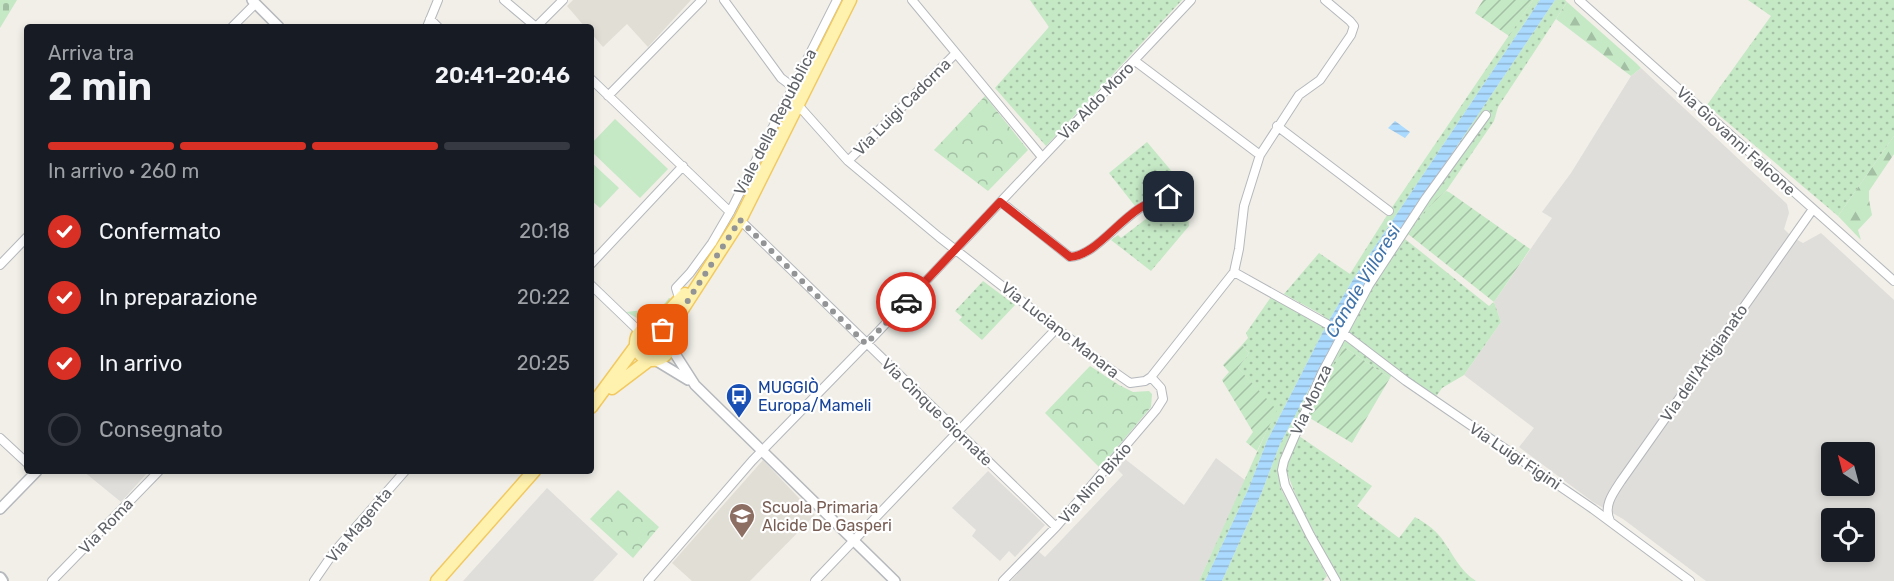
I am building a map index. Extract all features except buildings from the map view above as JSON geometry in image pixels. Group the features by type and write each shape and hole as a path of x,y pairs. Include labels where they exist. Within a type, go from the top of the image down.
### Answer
{"main road":[{"name":"Viale della Repubblica","path":"667,333 740,220 850,0"},
{"name":"Viale della Repubblica","path":"655,326 680,301 718,254"},
{"path":"594,404 616,384 652,360 665,356 670,346 667,333 655,326 644,328 640,332 636,346 640,355 652,360"},
{"path":"594,403 636,346"},
{"path":"437,581 531,474"}],"street":[{"path":"429,23 438,0"},
{"path":"504,0 532,24"},
{"path":"539,24 563,0"},
{"path":"608,96 702,0"},
{"path":"724,0 784,82 793,87"},
{"name":"Viale della Repubblica","path":"680,301 676,288 712,243 730,212 837,0"},
{"path":"912,0 1042,157"},
{"name":"Via Aldo Moro","path":"648,581 762,450 956,250 1191,0"},
{"path":"1151,376 1234,272 1244,206 1260,155 1299,95 1320,80 1351,35 1354,26 1325,0"},
{"name":"Via Giovanni Falcone","path":"1579,0 1894,281"},
{"path":"235,24 254,2 276,24"},
{"name":"Via Luigi Cadorna","path":"848,161 956,53"},
{"path":"1135,61 1260,155"},
{"path":"594,83 730,212"},
{"name":"Via Luciano Manara","path":"798,105 848,161 956,250 1057,328 1130,383 1145,381 1151,376"},
{"name":"Via Monza","path":"1336,581 1310,535 1282,477 1284,461 1293,436 1342,332 1378,269 1486,115"},
{"path":"1277,126 1389,211"},
{"path":"594,261 683,166"},
{"path":"1000,202 1070,257 1084,254 1149,201 1169,197"},
{"name":"Via dell'Artigianato","path":"1610,522 1607,507 1621,481 1813,209"},
{"name":"Via Cinque Giornate","path":"740,220 1056,528"},
{"path":"0,265 24,240"},
{"path":"1234,272 1327,324"},
{"path":"594,288 640,332"},
{"path":"815,581 1057,328"},
{"name":"Via Luigi Figini","path":"1342,332 1414,386 1610,522 1690,581"},
{"path":"670,346 695,385 896,581"},
{"path":"652,360 695,385"},
{"name":"Via Nino Bixio","path":"1003,581 1056,528 1156,410 1163,399 1161,388 1151,376"},
{"path":"0,438 24,460"},
{"path":"0,509 33,474"},
{"name":"Via Roma","path":"52,581 156,474"},
{"name":"Via Magenta","path":"314,581 333,552 402,474"}],"shaded area":[{"path":"573,0 691,0 648,47 627,24 603,47 594,36 594,24 582,24 567,6"},
{"path":"1641,68 1787,204 1789,213 1784,229 1792,237 1803,243 1821,233 1894,300 1894,581 1706,581 1623,519 1593,502 1519,447 1534,428 1464,375 1501,322 1494,302 1552,218 1542,212 1571,173 1631,76"},
{"path":"1216,458 1245,480 1199,581 1011,581 1038,551 1045,557 1123,475 1117,469 1125,459 1184,505"},
{"name":"Scuola Primaria Alcide De Gasperi","path":"763,460 815,515 750,581 692,581 672,563"},
{"path":"988,471 1045,525 1015,557 1009,551 1000,561 972,536 976,530 952,508"},
{"path":"87,474 146,474 121,502"},
{"path":"547,488 618,554 593,581 463,581"}],"green space":[{"path":"0,0 17,0 0,28"},
{"path":"1030,0 1182,0 1046,146 995,88 1049,27"},
{"path":"1483,0 1533,0 1509,36 1475,13"},
{"path":"1533,0 1540,0 1354,278 1327,324 1267,441 1248,490 1205,581 1199,581 1276,410 1238,368 1249,353 1242,345 1248,338 1246,333 1271,297 1320,325 1324,316 1284,294 1319,253 1350,274 1391,209"},
{"path":"1555,0 1567,2 1498,107 1494,121 1446,191 1436,199 1405,239 1489,306 1494,302 1501,322 1464,375 1442,388 1435,398 1393,373 1390,378 1344,347 1299,436 1372,486 1357,506 1399,538 1415,517 1439,535 1461,567 1476,581 1340,581 1299,504 1286,470 1280,487 1327,576 1323,581 1222,581 1261,494 1280,444 1365,283"},
{"path":"1748,0 1894,0 1894,136 1838,216 1707,105 1771,16"},
{"path":"1567,2 1641,68 1631,76 1556,19"},
{"path":"985,96 1028,150 988,191 934,150"},
{"path":"615,119 668,169 640,198 594,154 594,141"},
{"path":"1894,136 1894,154 1869,191 1872,215 1858,230 1861,240 1838,216"},
{"path":"1147,142 1174,174 1135,206 1109,173"},
{"path":"594,165 619,188 600,208 594,203"},
{"path":"1446,191 1530,249 1494,302 1408,234 1436,199"},
{"path":"1171,201 1188,214 1189,226 1151,271 1111,240 1118,235 1121,238 1159,209 1155,204"},
{"path":"983,281 1015,305 982,340 959,320 962,317 955,311"},
{"path":"669,298 674,301 655,321 637,318 626,312 661,308"},
{"path":"652,333 659,336 662,343 659,350 652,353 645,350 642,343 645,336"},
{"path":"1242,345 1249,353 1238,368 1277,410 1257,451 1246,442 1253,432 1222,380 1229,372 1223,365"},
{"path":"1344,347 1390,378 1352,443 1308,417"},
{"path":"1090,366 1133,392 1149,391 1152,394 1151,407 1100,468 1045,413"},
{"path":"618,490 659,527 633,558 590,519"}],"water":[{"name":"Canale Villoresi","path":"1540,0 1555,0 1365,283 1280,444 1261,494 1222,581 1205,581 1248,490 1267,441 1327,324 1354,278"},
{"path":"1395,121 1410,132 1405,138 1388,128"}],"way so far":[{"path":"663,330 667,333 740,220 866,344 906,302"}],"place":[{"name":"MUGGIÒ Europa/Mameli","path":"739,419"},
{"name":"Scuola Primaria Alcide De Gasperi","path":"742,539"}],"route":[{"path":"906,302 1000,202 1070,257 1077,257 1084,254 1149,201 1169,197"}]}
